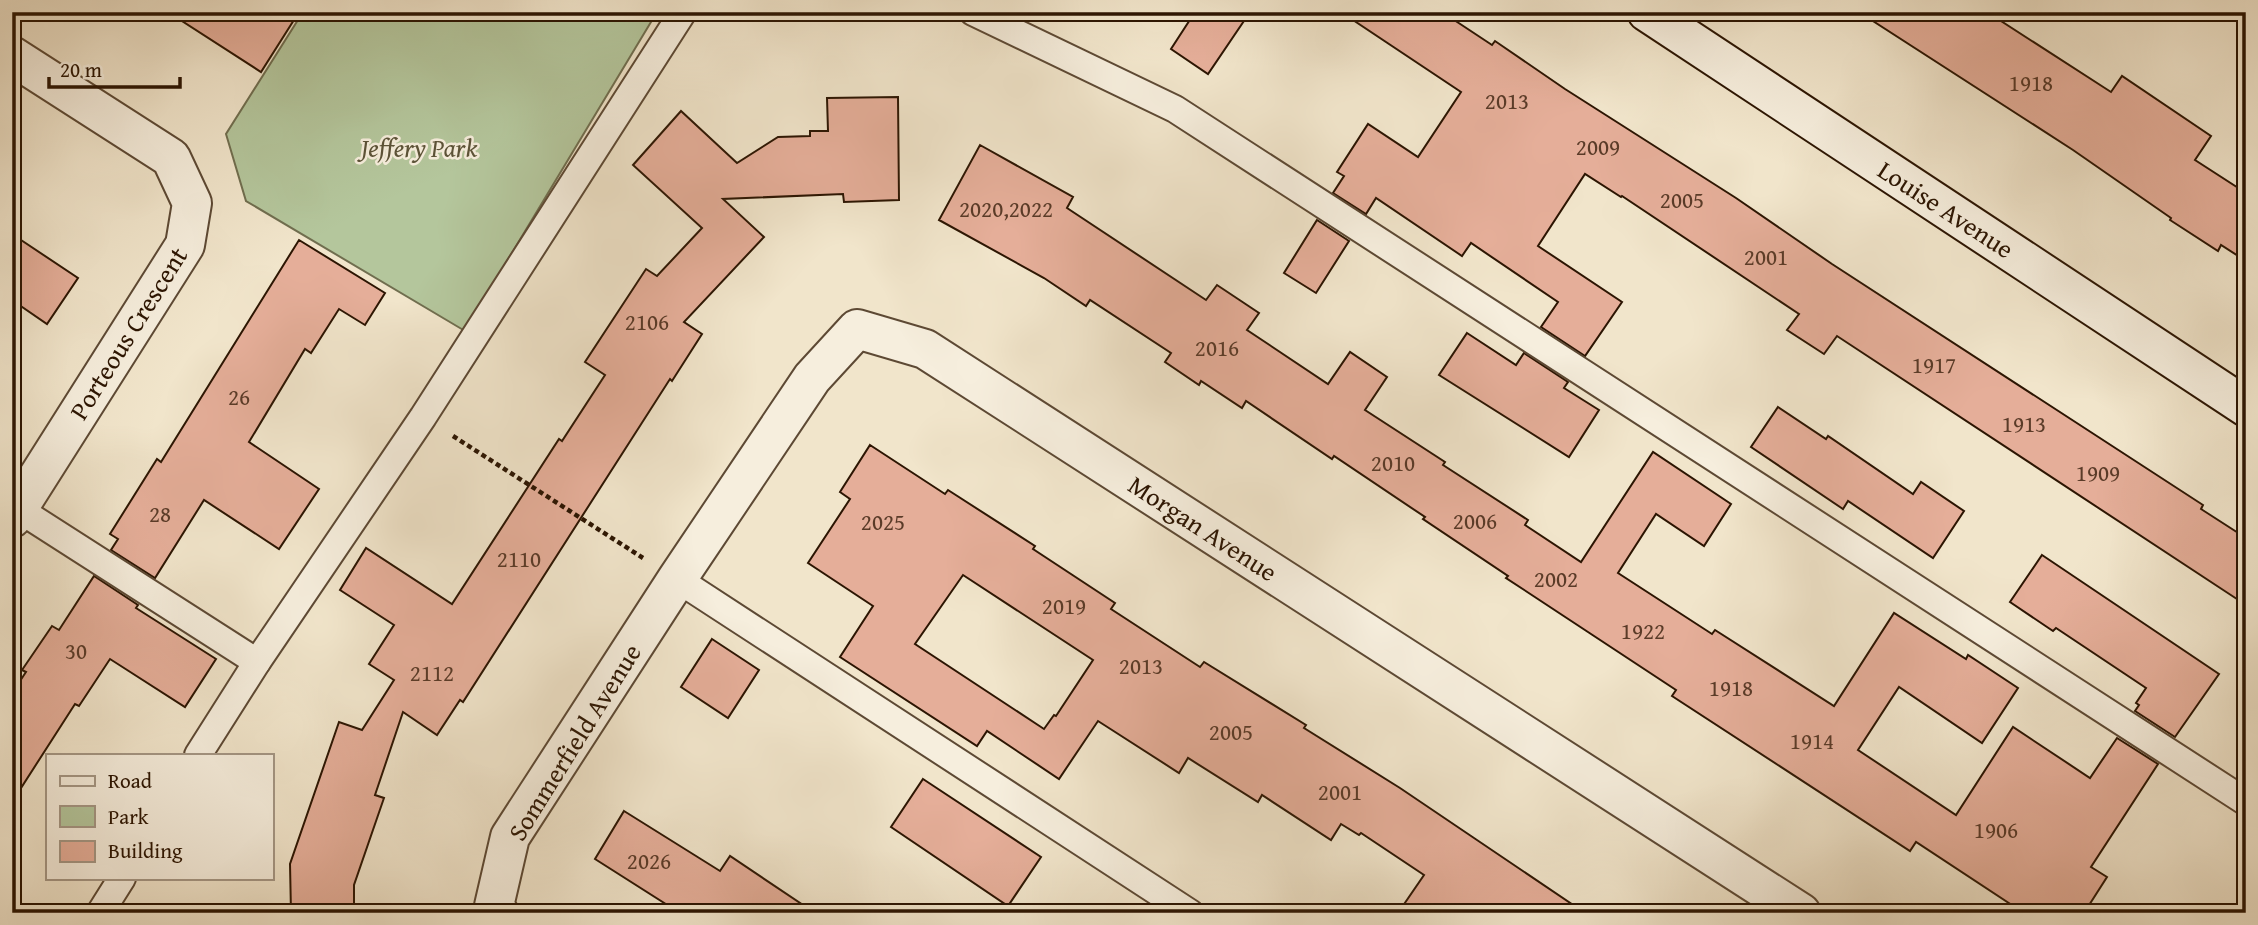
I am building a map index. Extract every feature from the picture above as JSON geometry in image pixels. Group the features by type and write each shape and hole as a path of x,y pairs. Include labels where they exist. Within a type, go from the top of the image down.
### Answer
{"street":[{"name":"Louise Avenue","path":"1647,12 2246,407"},
{"name":"Porteous Crescent","path":"12,56 171,158 192,203 185,245 14,511"},
{"name":"Morgan Avenue","path":"677,579 812,378 857,329 925,349 1801,913"},
{"name":"Sommerfield Avenue","path":"499,913 494,906 509,837 677,579"}],"lane":[{"path":"199,754 257,662 423,417 683,12"},
{"path":"974,12 1175,109 2246,802"},
{"path":"14,511 257,662"},
{"path":"677,579 1190,913"},
{"path":"100,913 121,880"}],"path":[{"path":"423,417 642,558"}],"green space":[{"name":"Jeffery Park","path":"303,12 657,12 465,331 246,201 226,134"}],"building":[{"path":"168,12 299,12 261,72"},
{"path":"1195,12 1250,12 1208,74 1171,49"},
{"path":"1341,12 1442,12 1492,45 1495,41 1736,198 1832,264 2203,505 2201,509 2246,538 2246,605 1837,336 1824,354 1787,330 1799,314 1585,174 1538,246 1622,302 1585,356 1541,327 1558,302 1471,243 1462,256 1376,198 1366,214 1333,193 1344,176 1337,172 1368,124 1418,157 1461,92"},
{"path":"1859,12 1987,12 2111,92 2122,76 2211,136 2195,160 2246,193 2246,261 2221,245 2218,251 2073,150"},
{"path":"898,97 899,200 844,202 843,194 723,199 764,237 684,322 702,334 672,381 670,379 463,702 460,700 437,735 403,712 375,795 384,798 354,885 354,913 291,913 290,864 339,722 362,730 394,680 369,664 394,625 340,590 366,548 452,604 559,439 562,441 605,375 585,362 646,269 657,276 702,228 633,165 681,111 737,163 778,137 810,136 810,131 828,131 827,98"},
{"path":"980,145 1073,197 1067,208 1206,300 1217,285 1259,313 1247,330 1328,384 1350,352 1387,377 1365,410 1528,520 1525,525 1581,562 1653,452 1731,504 1704,546 1656,514 1618,573 1712,634 1715,630 1834,706 1894,613 1966,659 1968,655 2018,688 1982,743 1899,687 1858,750 1956,815 2013,727 2090,778 2117,738 2158,764 2091,867 2107,877 2084,913 2024,913 1916,842 1910,851 1672,696 1676,690 1506,578 1508,576 1423,519 1425,517 1334,456 1332,459 1246,401 1242,408 1201,381 1199,385 1165,362 1171,353 1090,300 1086,306 1044,278 939,220"},
{"path":"1317,220 1349,241 1316,293 1284,273"},
{"path":"12,234 78,278 47,324 12,300"},
{"path":"299,240 385,293 365,325 339,309 311,353 305,349 249,442 319,489 279,549 204,500 155,578 111,550 118,539 110,534 157,459 161,462"},
{"path":"1467,333 1516,365 1524,353 1568,382 1564,388 1599,410 1569,457 1439,375"},
{"path":"1778,407 1826,439 1828,436 1913,494 1921,482 1964,511 1933,558 1848,501 1843,509 1751,447"},
{"path":"870,445 945,494 948,490 1035,546 1033,549 1115,603 1111,609 1200,667 1204,662 1306,725 1304,728 1400,788 1585,913 1398,913 1424,875 1361,833 1359,835 1341,824 1331,840 1262,795 1258,802 1188,758 1179,773 1098,721 1059,779 987,731 977,746 840,657 873,606 808,563 850,499 840,492","holes":["963,575 1093,660 1056,716 1054,715 1044,729 915,644"]},
{"path":"2042,555 2219,674 2175,737 2135,711 2139,705 2136,703 2146,688 2056,628 2053,631 2010,602"},
{"path":"94,576 138,605 136,608 216,659 185,707 110,659 79,706 75,704 12,802 12,693 26,672 22,670 52,626 59,630"},
{"path":"712,639 759,670 728,718 681,687"},
{"path":"923,779 1041,857 1008,906 891,827"},
{"path":"624,811 720,871 730,856 815,913 680,913 595,859"}]}
